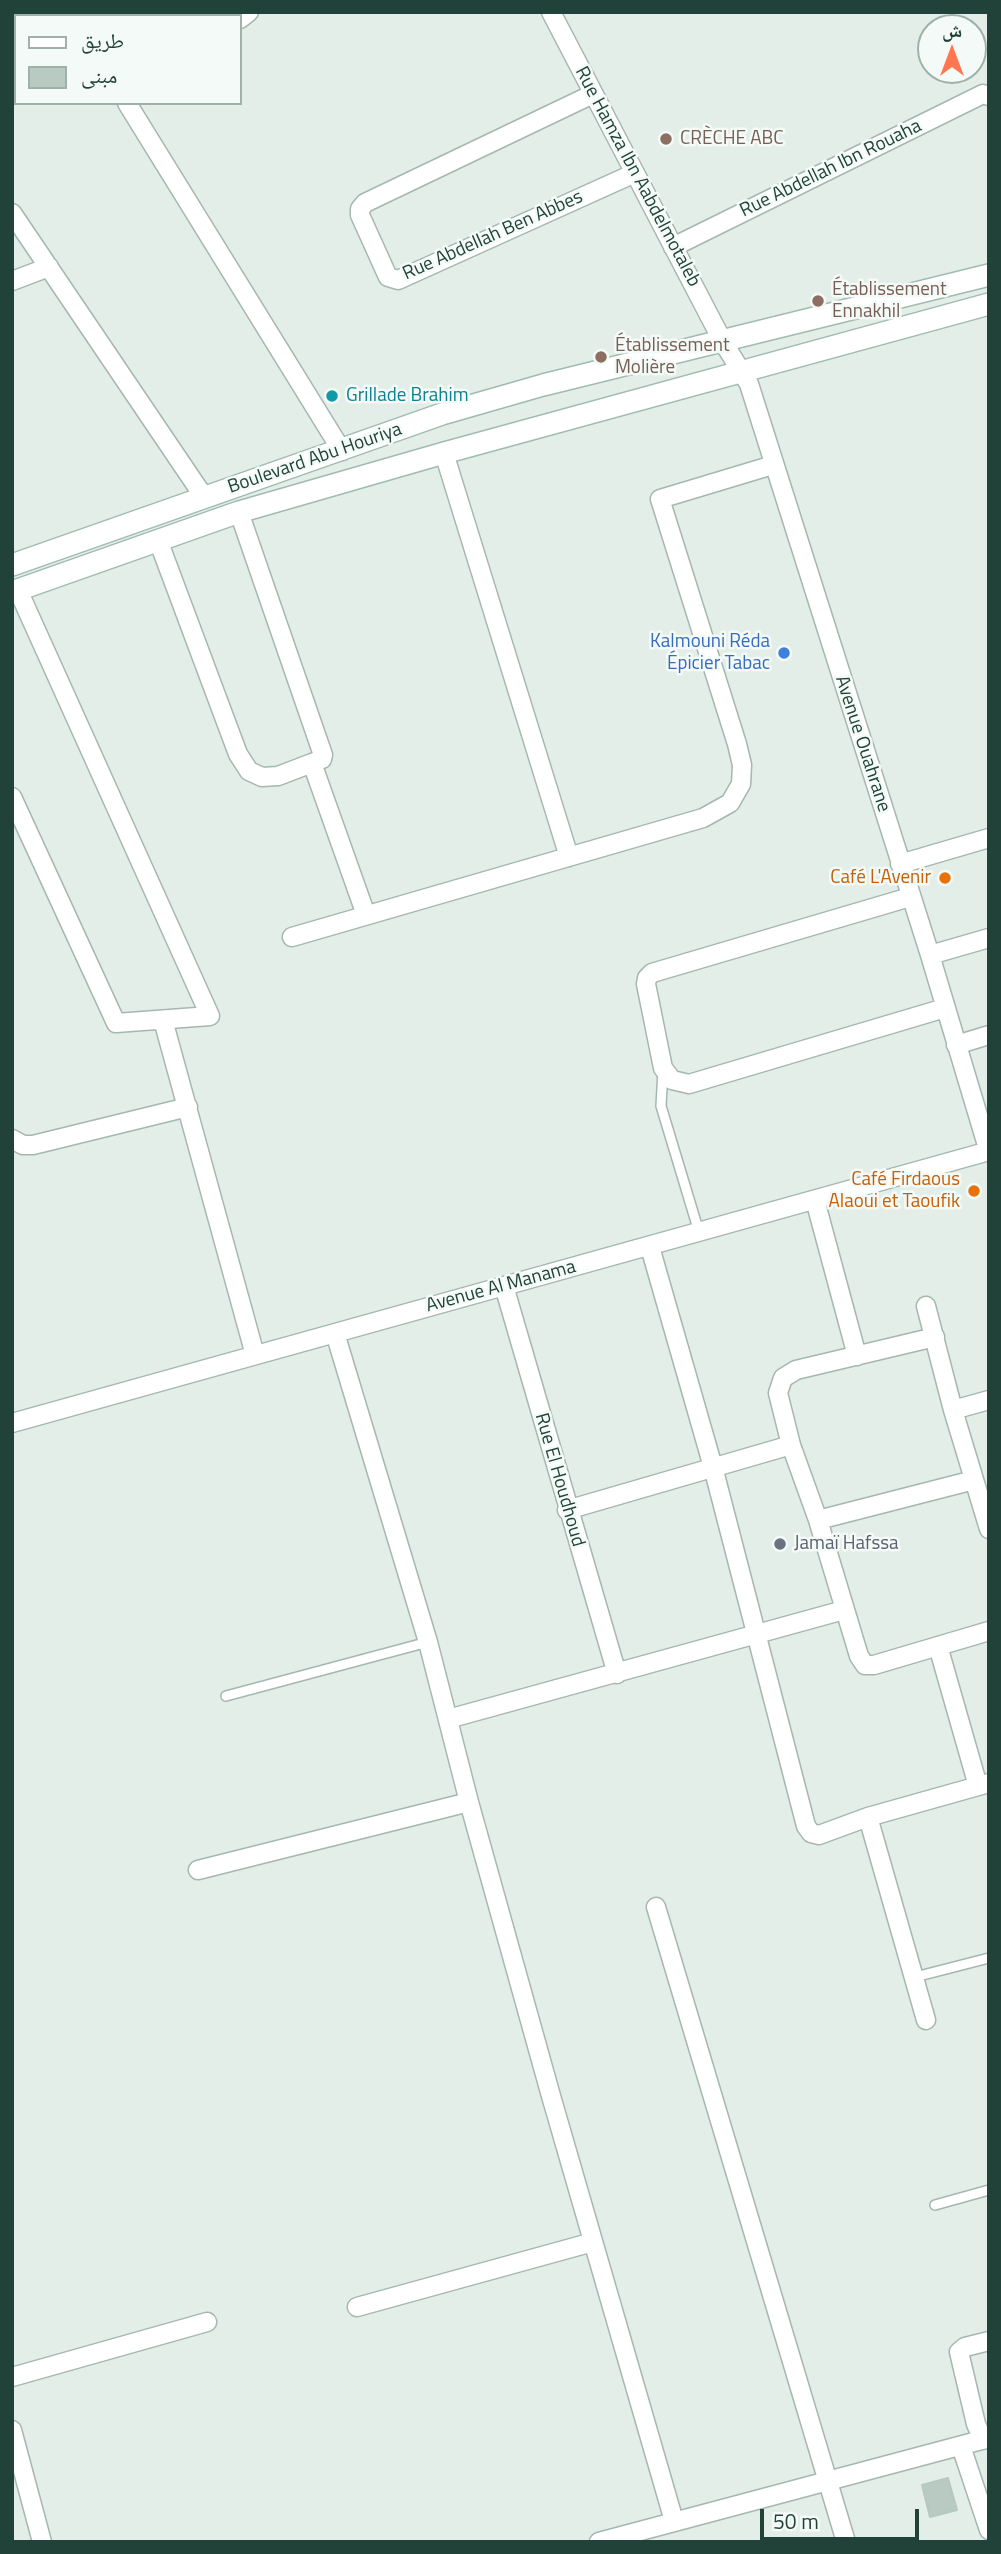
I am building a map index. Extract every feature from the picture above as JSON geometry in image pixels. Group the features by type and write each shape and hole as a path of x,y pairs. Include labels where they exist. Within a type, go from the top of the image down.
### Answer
{"main road":[{"name":"Boulevard Abu Houriya","path":"12,565 443,414 543,384 845,313 989,275"},
{"name":"Boulevard Abu Houriya","path":"15,591 239,512 741,370 989,304"},
{"path":"845,313 854,339"}],"street":[{"name":"Rue Hamza Ibn Aabdelmotaleb","path":"551,12 723,342"},
{"name":"Rue Abdellah Ben Abbes","path":"593,94 365,204 360,209 360,215 388,276 398,280 635,173"},
{"name":"Rue Abdellah Ibn Rouaha","path":"673,247 983,94 989,96"},
{"path":"128,105 342,451"},
{"path":"12,213 204,497"},
{"path":"12,281 50,267"},
{"name":"Avenue Ouahrane","path":"723,342 748,384 930,955 989,1151"},
{"path":"444,453 569,857"},
{"path":"292,937 703,818 730,803 741,785 742,765 660,499 773,465"},
{"path":"158,540 238,754 249,771 262,777 278,776 322,759 323,755 239,512"},
{"path":"12,797 116,1023 210,1016 15,591"},
{"path":"312,763 366,915"},
{"path":"900,864 989,838"},
{"path":"910,897 652,973 646,984 663,1068 672,1080 689,1084 946,1008"},
{"path":"930,955 989,938"},
{"path":"163,1020 255,1355"},
{"path":"956,1045 989,1035"},
{"path":"12,1139 33,1145 188,1108"},
{"name":"Avenue Al Manama","path":"12,1423 989,1151"},
{"path":"815,1200 857,1356"},
{"path":"650,1247 713,1466 806,1826 811,1833 819,1835 868,1817 983,1785 938,1646"},
{"name":"Rue El Houdhoud","path":"504,1286 567,1510 617,1674"},
{"path":"926,1306 953,1410 989,1529"},
{"path":"335,1333 428,1642 469,1802 674,2521"},
{"path":"935,1337 796,1370 783,1378 778,1393 791,1445 818,1520 859,1656 865,1665 874,1665 989,1631"},
{"path":"953,1410 989,1400"},
{"path":"567,1510 791,1445"},
{"path":"818,1520 974,1480"},
{"path":"448,1719 844,1610"},
{"path":"198,1870 469,1802"},
{"path":"868,1817 926,2020"},
{"path":"656,1907 846,2542"},
{"path":"357,2307 593,2242"},
{"path":"12,2377 207,2322"},
{"path":"599,2542 986,2439 976,2424 959,2352 965,2347 989,2341"},
{"path":"13,2433 42,2542"},
{"path":"961,2446 989,2530"}],"lane":[{"path":"663,1068 661,1106 699,1232"},
{"path":"226,1696 428,1642"},
{"path":"915,1977 989,1958"},
{"path":"935,2205 989,2190"}],"building":[{"path":"948,2478 957,2510 930,2517 922,2485"}],"place":[{"name":"CRÈCHE ABC","path":"666,139"},
{"name":"Établissement Ennakhil","path":"818,301"},
{"name":"Établissement Molière","path":"601,357"},
{"name":"Grillade Brahim","path":"332,396"},
{"name":"Kalmouni Réda Épicier Tabac","path":"784,653"},
{"name":"Café L'Avenir","path":"945,878"},
{"name":"Café Firdaous Alaoui et Taoufik","path":"974,1191"},
{"name":"Jamaï Hafssa","path":"780,1544"}]}
